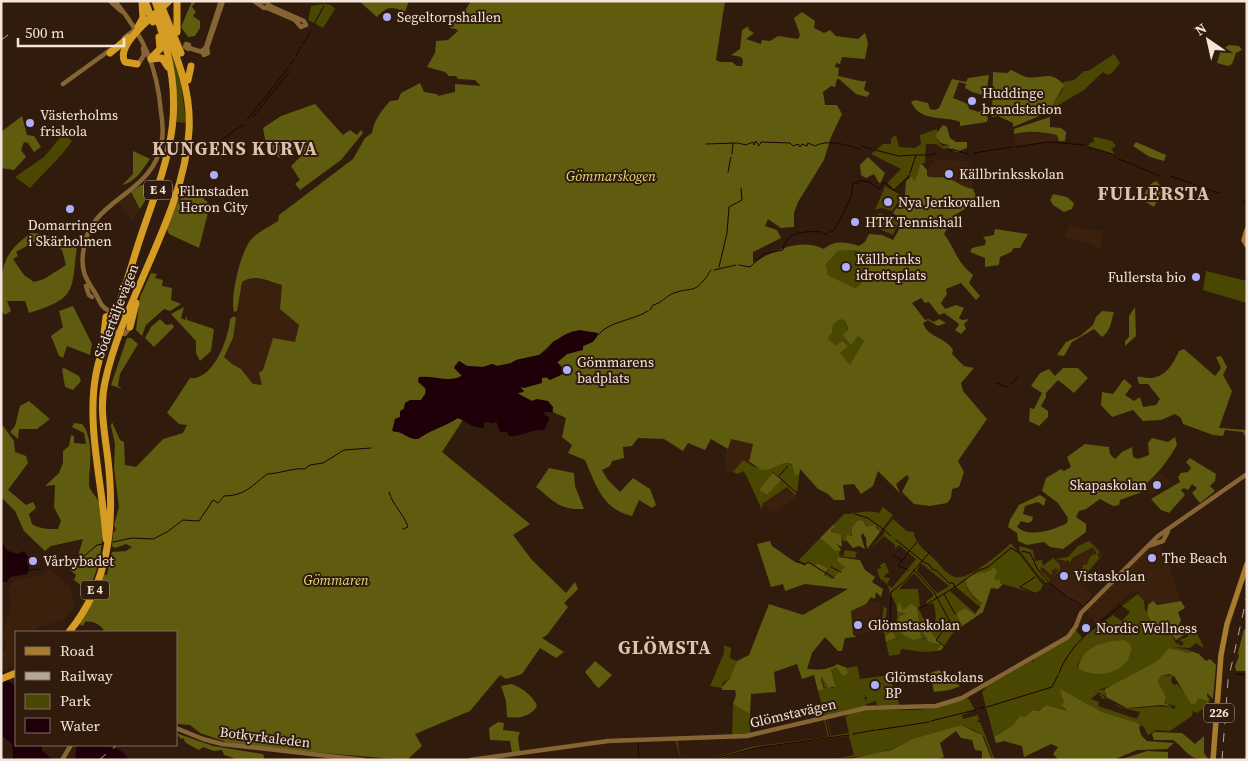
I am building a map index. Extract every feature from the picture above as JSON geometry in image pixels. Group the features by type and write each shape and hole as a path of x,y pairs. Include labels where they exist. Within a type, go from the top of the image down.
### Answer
{"highway":[{"path":"138,63 128,64 123,59 122,52 143,18 144,1"},
{"path":"144,1 161,44 158,52 151,58"},
{"name":"Södertäljevägen","path":"70,631 85,610 101,574 109,538 112,502 102,414 105,382 118,336 182,174 189,124 186,90 178,55 153,1"},
{"name":"Södertäljevägen","path":"66,631 83,608 100,568 106,539 93,411 94,384 99,361 138,252 169,152 174,125 174,98 170,64 153,1"},
{"path":"177,1 177,35"},
{"path":"110,53 165,3"},
{"path":"165,3 166,16 183,60 188,80 191,108 189,124"},
{"path":"166,16 181,43 188,47 183,60"},
{"path":"151,58 158,57 163,59 170,73 172,106 169,152"},
{"path":"188,80 191,66"},
{"path":"161,227 161,220 178,178 184,154 186,90"},
{"path":"148,222 158,199 170,157 174,125"},
{"path":"103,497 95,420 98,384 105,351 142,236"},
{"path":"112,502 101,426 102,385 112,346 150,247 155,243"},
{"path":"130,327 155,243"},
{"path":"93,411 92,378 105,329 131,258 138,252"},
{"path":"106,448 104,409 106,389 124,334"}],"main road":[{"path":"110,316 120,312 128,318 130,327 124,334 113,330 110,316 88,286 84,272 83,245 88,231 98,215 145,177 156,160 162,145 163,128 158,83 151,58 122,12 112,1"},
{"path":"120,1 122,12 143,48 157,89 161,137 156,160"},
{"path":"188,47 204,50 222,1"},
{"path":"254,1 301,22"},
{"path":"74,78 138,28"},
{"path":"138,63 144,55 143,48"},
{"path":"64,85 110,53"},
{"path":"1247,230 1244,240 1247,244"},
{"path":"1247,234 1247,244"},
{"name":"Glömstavägen","path":"470,760 599,743 648,739 746,736 866,708 923,708 942,705 962,698 1066,638 1088,607 1143,550 1173,526 1247,474"},
{"name":"226","path":"1213,760 1224,638 1247,564"},
{"name":"226","path":"1213,760 1226,638 1247,572"},
{"name":"Botkyrkaleden","path":"178,729 219,743 323,756"},
{"path":"61,760 68,746"},
{"name":"Botkyrkaleden","path":"295,754 323,756"},
{"path":"323,756 364,760"}],"shaded area":[{"path":"1024,131 1058,135 1059,141 1015,146 1014,134"},
{"name":"Källbrinksskolan","path":"935,160 967,161 971,167 973,189 959,186 953,181 927,176 927,170"},
{"path":"131,192 140,209 132,221 117,202"},
{"path":"1069,224 1078,228 1103,231 1100,249 1086,242 1065,237"},
{"path":"250,277 282,285 280,309 299,325 295,342 273,338 261,377 262,385 253,384 241,369 224,357 233,338 242,282"},
{"path":"731,439 754,444 749,462 743,460 733,472 726,472 725,455"},
{"path":"1159,473 1172,482 1151,495 1142,487"},
{"path":"787,487 798,497 775,513 773,510 769,512 766,505 763,508 761,504"},
{"name":"Vistaskolan","path":"1089,541 1103,554 1080,583 1093,595 1082,608 1047,581 1035,562 1042,560 1043,566 1053,557 1057,560 1068,558"},
{"path":"1158,545 1165,553 1181,601 1148,605 1134,590 1096,622 1092,622 1088,617 1088,609 1146,549"},
{"path":"50,569 70,587 75,607 66,618 60,621 32,631 15,631 15,665 3,671 1,656 7,645 1,638 1,634 6,627 4,626 11,607 8,589 14,580 45,574"},
{"path":"871,601 881,603 879,617 881,631 853,635 851,611"}],"green space":[{"path":"192,1 196,1 192,7 196,12 193,16 200,21 200,28 195,36 188,37 181,27"},
{"path":"359,1 409,1 405,12 390,8 377,17"},
{"name":"Gömmarskogen","path":"471,1 725,1 716,60 732,62 737,66 742,66 743,60 741,57 731,55 740,49 742,30 749,26 748,29 754,33 746,39 761,44 762,40 770,41 778,36 798,39 800,35 794,18 802,12 815,21 814,28 824,33 830,30 836,36 858,39 865,33 868,43 865,59 842,57 840,64 836,63 835,67 839,68 838,76 866,81 864,90 870,93 867,97 856,94 839,79 837,79 835,87 831,86 823,92 825,105 837,105 842,114 831,137 824,160 798,202 794,213 794,227 781,228 768,219 765,226 777,230 781,238 753,252 753,263 778,250 796,245 806,244 824,249 832,244 840,243 859,246 865,242 869,234 882,235 893,240 904,221 893,213 905,195 906,181 911,177 915,181 921,163 927,170 927,176 947,178 973,189 978,201 955,215 944,234 959,259 973,275 969,283 980,296 976,300 961,283 946,289 947,294 941,303 945,309 956,305 964,308 959,318 962,320 969,319 964,324 966,329 961,334 955,330 959,325 958,323 944,313 939,315 929,302 925,303 921,298 912,303 925,320 928,319 934,322 939,319 946,323 938,326 928,320 923,323 929,332 950,346 953,350 952,354 964,366 974,368 961,383 963,391 987,419 958,461 964,472 959,487 952,489 951,498 947,503 930,506 914,504 902,492 909,478 907,475 896,484 900,493 878,471 873,486 861,494 854,484 843,485 845,500 834,500 828,494 818,489 800,469 799,475 795,474 792,464 788,463 764,470 749,462 753,444 731,439 728,449 711,439 705,450 688,443 683,451 664,439 638,438 632,446 623,447 624,458 612,461 610,466 602,470 608,480 620,492 633,478 650,489 656,505 652,508 639,500 632,516 622,513 607,502 601,495 585,460 568,453 572,445 562,437 566,418 553,412 553,407 546,401 532,401 517,394 524,391 520,387 524,388 541,381 541,378 556,377 571,370 572,366 563,369 557,363 567,354 583,349 583,346 593,342 598,333 573,331 553,342 539,355 498,366 492,364 483,367 467,366 459,361 454,367 462,375 457,378 418,378 420,384 427,390 421,400 406,402 400,417 395,419 394,432 400,431 410,438 418,439 458,418 463,420 442,452 530,524 513,535 532,560 566,593 575,582 578,589 564,603 568,607 547,635 542,638 564,652 556,658 540,648 522,674 506,679 500,675 470,711 415,734 422,746 407,760 287,750 226,742 200,733 190,725 178,724 178,631 104,631 94,622 85,622 83,626 79,624 91,605 103,574 107,575 112,552 126,551 132,547 126,544 115,548 112,546 113,533 116,530 114,525 119,507 114,468 115,444 111,426 112,422 120,440 124,442 125,465 136,467 163,439 183,433 187,425 179,424 167,413 190,378 206,373 212,366 227,337 230,319 234,316 236,318 233,338 224,357 241,369 253,384 262,385 259,373 263,370 273,338 295,342 299,325 280,309 282,285 256,278 247,279 242,282 237,311 234,312 233,296 239,265 246,247 256,235 278,221 279,215 353,159 365,138 372,133 374,124 381,112 390,101 398,100 401,93 420,83 424,92 437,94 438,96 455,92 455,84 481,86 475,80 458,79 456,76 449,76 445,72 427,67 435,53 436,41 448,40 458,31 450,28 449,22 454,14 464,12","holes":["856,250 861,252 865,267 865,277 860,285 855,288 828,275 826,264 838,251","840,319 845,321 848,329 843,335 851,345 858,336 864,341 850,365 840,353 848,347 842,341 835,346 828,338 832,333 833,325"]},
{"path":"331,5 335,9 323,28 308,20 311,6"},
{"path":"158,17 179,67 186,123 176,122 173,70"},
{"path":"1229,45 1239,46 1242,50 1236,53 1232,64 1228,66 1217,63 1221,50"},
{"path":"1114,54 1120,63 1112,73 1107,75 1103,72 1084,90 1050,110 1063,89 1063,82 1074,80 1084,71 1088,71"},
{"path":"1011,70 1032,78 1055,77 1064,85 1049,112 1013,127 1013,123 998,116 992,117 993,72 1007,73"},
{"path":"989,75 986,96 972,92 965,88 966,84 959,82 953,98 968,104 969,109 979,112 984,109 983,114 988,117 987,122 960,126 960,122 926,116 915,109 911,102 915,100 928,103 930,109 935,110 939,108 952,79 966,82 968,78"},
{"path":"315,104 343,135 350,130 357,135 361,130 363,133 341,160 300,190 295,184 300,180 291,166 302,155 296,147 279,158 265,139 263,128 281,116"},
{"path":"22,116 27,135 34,136 41,147 34,152 28,143 24,142 21,150 26,157 14,170 1,168 1,132"},
{"path":"1050,117 1050,127 1061,128 1066,132 1065,141 1059,141 1057,135 1046,133 1014,134 1014,129"},
{"path":"943,125 947,127 950,138 956,142 967,142 967,148 957,152 949,148 949,145 940,142 936,134"},
{"path":"937,129 937,140 942,146 950,145 949,148 944,149 936,144 926,144 925,163 921,163 915,182 906,174 908,177 894,190 887,183 901,169 871,154 883,144 891,144 891,139 896,135 899,147 915,148 921,144 920,135"},
{"path":"63,134 72,141 30,188 15,177 44,157"},
{"path":"1093,138 1112,141 1116,146 1111,149 1114,152 1113,154 1088,147 1090,143 1094,142"},
{"path":"1136,142 1166,155 1164,161 1150,157 1133,146"},
{"path":"133,151 150,159 135,178 122,185 133,174"},
{"path":"868,157 885,173 879,183 874,174 866,178 861,175 860,165"},
{"path":"1156,181 1167,192 1165,200 1157,201 1154,207 1144,201 1144,198 1148,187"},
{"path":"141,185 153,187 140,209 131,192"},
{"name":"Nya Jerikovallen","path":"885,186 902,196 892,211 881,208 875,210"},
{"path":"194,189 210,205 199,248 169,234 167,229 178,201"},
{"path":"1053,194 1067,197 1074,203 1072,209 1064,212 1053,205 1050,200"},
{"path":"879,213 899,221 893,235 873,226"},
{"path":"995,229 1028,234 1020,248 1014,248 1011,252 1000,257 999,265 985,267 985,258 970,252 972,248 985,245 986,241 983,237 994,235"},
{"path":"31,233 42,234 41,238 16,252 18,256 13,259 24,275 34,282 44,279 66,265 62,250 48,239 43,239 44,235 77,246 72,283 69,291 56,303 29,313 25,301 7,301 11,311 5,315 1,310 1,284 4,264 13,249"},
{"name":"Källbrinks idrottsplats","path":"856,250 861,252 865,267 865,277 860,285 855,288 828,275 826,264 838,251"},
{"path":"1206,271 1247,281 1247,303 1203,290"},
{"path":"151,273 157,274 155,278 163,280 162,286 172,288 171,300 181,304 170,311 164,309 146,325 142,336 136,330 140,297"},
{"path":"73,306 92,344 90,355 67,346 63,358 59,356 51,336 63,327 59,311"},
{"path":"184,307 181,318 185,320 187,316 187,320 214,329 211,351 200,361 196,353 196,341 171,314"},
{"path":"1135,307 1136,336 1125,346 1125,341 1129,337 1129,316"},
{"path":"1102,311 1114,312 1105,335 1102,337 1094,329 1072,342 1064,356 1057,355 1066,342 1080,336 1093,325 1096,317"},
{"path":"160,319 166,325 172,324 174,327 154,347 145,338 151,327"},
{"path":"840,319 845,321 851,344 858,336 864,341 850,366 840,353 848,347 835,347 828,338 832,333 833,325"},
{"path":"127,338 131,338 138,344 120,374 118,386 122,389 111,385"},
{"path":"1184,349 1215,376 1221,368 1216,357 1221,356 1227,367 1223,375 1232,391 1219,428 1247,430 1247,440 1243,432 1225,430 1223,436 1213,435 1183,424 1181,418 1175,414 1161,420 1143,421 1133,410 1112,417 1101,405 1102,392 1113,394 1124,379 1132,386 1125,395 1134,401 1140,397 1143,407 1156,405 1160,399 1148,384 1139,384 1137,377 1150,378 1160,375 1171,365 1179,351"},
{"path":"64,368 79,376 81,381 73,390 65,387 62,369"},
{"path":"1063,368 1078,368 1088,378 1074,393 1058,380 1046,393 1041,406 1048,411 1048,417 1039,426 1029,421 1030,408 1034,409 1042,393 1031,386 1040,373 1049,369 1055,376"},
{"path":"29,401 50,419 37,429 19,429 18,439 10,432 15,426 20,406"},
{"path":"1,423 14,441 15,452 26,456 28,463 8,490 26,505 33,502 36,508 29,514 32,524 47,529 58,529 61,521 54,507 55,485 45,486 59,473 63,463 63,451 69,446 71,435 74,436 74,443 86,444 84,433 72,427 74,423 82,424 85,428 90,449 89,485 100,505 102,527 100,557 90,588 86,589 74,580 76,575 68,568 77,559 83,539 51,546 45,551 24,531 15,511 1,497"},
{"path":"1175,437 1177,445 1170,457 1162,468 1142,487 1142,492 1120,500 1119,505 1113,506 1100,499 1086,509 1079,511 1076,517 1086,524 1086,532 1063,549 1050,547 1044,542 1027,545 1018,541 1017,533 1008,527 1019,505 1040,495 1046,499 1044,506 1038,502 1025,506 1023,514 1033,517 1032,521 1028,523 1021,521 1017,527 1028,532 1042,532 1067,523 1068,518 1058,503 1042,491 1046,478 1061,469 1064,471 1071,467 1067,457 1085,444 1109,447 1110,454 1115,459 1122,452 1132,447 1133,457 1138,459 1149,455 1148,443 1152,438 1168,442"},
{"path":"1190,458 1216,474 1215,481 1210,486 1215,491 1200,503 1192,493 1197,488 1192,484 1188,490 1184,488 1181,490 1185,495 1169,513 1161,510 1151,499 1180,482 1178,477 1181,473 1188,472 1191,468 1186,462"},
{"path":"743,460 755,467 769,470 780,464 794,465 799,475 797,493 795,495 787,487 762,504 762,510 743,471 738,474 733,472","holes":["774,471 781,478 767,495 759,490"]},
{"path":"549,468 574,473 575,486 584,509 569,508 558,504 536,487"},
{"path":"774,471 782,479 767,495 759,490"},
{"path":"883,507 893,515 880,532 877,527 867,527 865,523 858,520 852,527 853,534 846,538 846,542 842,540 841,534 831,532 832,528 835,528 834,524 844,514 879,513"},
{"path":"893,519 907,531 914,532 920,546 945,571 955,577 968,575 993,559 1011,543 1043,585 1040,591 1033,593 1000,583 999,579 994,578 998,571 995,567 986,574 976,574 968,580 967,588 975,599 982,603 979,609 955,588 950,591 976,614 966,608 963,610 963,625 953,633 944,646 932,634 935,612 933,603 926,605 926,602 933,594 914,573 899,589 918,589 920,606 918,607 923,618 927,620 923,634 925,637 927,641 938,643 942,647 937,651 925,652 901,649 900,654 889,656 886,642 902,636 895,638 890,632 885,636 882,621 884,606 887,609 884,630 896,623 897,611 896,603 889,594 889,587 880,579 877,569 882,568 879,566 885,563 889,572 883,577 890,578 887,584 892,588 916,559 899,545 895,549 895,545 884,536 867,552 884,534 884,530","holes":["920,564 949,586 938,593 935,591 917,571","917,607 921,638 925,637 924,639 905,635 900,616 906,615 903,612 906,609"]},
{"path":"858,520 863,521 867,527 874,525 880,532 867,549 866,538 863,533 861,536 865,549 859,546 853,548 846,540 847,535 852,536 852,527"},
{"path":"834,524 835,528 832,528 831,532 841,534 842,547 837,544 841,550 835,551 820,538"},
{"path":"820,538 834,550 841,550 840,555 843,556 845,550 857,552 855,558 839,556 845,567 833,579 825,576 828,570 818,563 814,566 798,561"},
{"path":"770,541 772,546 795,562 805,565 808,562 814,566 818,563 828,569 824,575 832,579 845,567 837,561 838,557 860,560 865,570 875,577 872,582 883,589 881,597 876,592 875,599 871,597 866,604 851,611 853,635 857,637 845,638 842,651 838,651 825,637 812,653 807,669 827,668 837,664 847,668 848,673 843,676 836,667 831,670 836,686 829,688 822,677 824,689 818,691 814,675 802,679 797,664 774,672 776,692 751,694 750,714 733,704 736,695 735,690 722,690 722,687 730,678 737,661 749,655 769,604 803,615 848,589 805,584 785,591 783,584 771,587 757,544"},
{"path":"1089,541 1100,552 1098,553 1098,558 1103,554 1081,580 1080,574 1077,576 1076,572 1083,568 1083,565 1089,564 1087,562 1092,555 1097,554 1093,547 1072,558 1070,563 1068,560 1055,559 1068,557 1078,546"},
{"path":"1020,546 1033,550 1035,561 1042,560 1043,566 1053,558 1060,565 1060,570 1053,577 1059,569 1054,567 1054,570 1050,570 1053,572 1051,575 1042,567 1040,570 1050,580 1046,583 1039,574 1045,584 1019,550"},
{"path":"994,567 998,571 994,578 1000,579 1000,583 1003,584 998,589 991,588 983,612 961,627 962,625 957,615 958,612 966,608 975,615 982,603 974,597 968,588 967,579 970,576 987,572"},
{"path":"1137,593 1144,601 1145,610 1150,614 1151,622 1170,631 1176,643 1182,646 1184,643 1179,640 1187,637 1194,627 1204,648 1196,643 1190,648 1172,647 1190,650 1190,653 1169,648 1157,661 1111,686 1098,690 1105,690 1105,696 1094,690 1106,698 1103,699 1098,693 1091,699 1099,702 1098,706 1137,719 1140,712 1119,707 1112,702 1126,708 1169,707 1174,709 1176,706 1164,703 1166,697 1158,683 1161,676 1173,675 1171,681 1174,685 1177,684 1189,698 1190,703 1197,698 1209,697 1210,700 1207,706 1197,713 1193,711 1192,716 1170,731 1156,730 1148,735 1144,727 1138,723 1102,712 1059,688 1064,702 1063,707 1067,711 1046,705 1039,711 1035,710 1025,717 1019,717 1013,725 994,737 982,692 987,686 1031,661 1034,662 1033,659 1068,638 1076,630 1082,638 1113,615 1122,621 1130,612 1121,605","holes":["1125,640 1131,654 1128,660 1115,670 1107,673 1090,674 1077,667 1080,660 1090,649 1110,642"]},
{"path":"899,601 903,611 910,604 917,607 921,637 925,637 923,633 926,620 927,633 936,621 932,634 944,646 941,650 937,651 941,645 927,641 926,637 914,640 903,635 897,624 900,616 906,614 897,611"},
{"path":"1153,601 1157,605 1181,601 1185,608 1178,612 1181,620 1178,627 1187,633 1176,640 1170,631 1156,632 1147,613 1148,605"},
{"path":"1244,629 1247,630 1247,671 1236,671 1235,666 1239,656 1238,653"},
{"path":"892,631 896,638 886,642 885,636"},
{"path":"1125,640 1131,646 1130,655 1120,668 1112,672 1094,674 1078,668 1080,660 1090,649 1103,643"},
{"path":"724,645 731,648 730,658 737,661 735,668 731,676 723,683 722,688 710,686 724,653"},
{"path":"1169,648 1190,653 1191,651 1199,654 1206,661 1210,659 1216,665 1213,699 1207,693 1208,701 1198,698 1195,704 1191,704 1174,676 1169,674 1161,676 1158,682 1166,697 1164,703 1173,707 1162,705 1127,708 1106,697 1105,689 1157,661"},
{"path":"595,661 612,675 599,688 585,672"},
{"path":"857,666 860,679 889,675 900,706 877,705 876,701 866,704 867,706 825,716 818,691 825,688 821,678 825,679 829,688 833,688 836,684 831,670 836,667 841,673 848,673 847,668"},
{"path":"939,670 960,686 950,690 934,692 930,673"},
{"path":"511,684 522,689 533,699 537,706 532,712 516,718 507,717 506,701 501,686"},
{"path":"1059,688 1102,712 1138,723 1141,726 1139,727 1141,735 1147,741 1174,743 1167,749 1137,750 1113,760 1059,760 1053,754 1058,747 1051,744 1024,757 1022,746 1004,741 996,743 994,737 1013,725 1020,716 1025,717 1033,710 1039,711 1046,705 1067,711 1062,705 1064,702"},
{"path":"968,698 975,710 962,715 963,719 978,715 979,720 976,722 980,722 995,760 993,760 984,737 976,731 961,725 912,739 892,749 875,754 831,760 854,755 849,736 755,748 717,760 709,760 751,747 828,737 824,719 845,715 847,717 848,713 877,709 926,709","holes":["845,715 849,733 831,736 827,719"]},
{"path":"733,704 750,714 750,734 732,736"},
{"path":"498,722 504,723 503,730 520,732 518,738 520,752 512,753 510,741 490,740 489,728"},
{"path":"811,722 749,738 677,740 681,760 675,740 738,738"},
{"path":"961,725 982,735 992,760 982,760 982,751 975,750 972,740 961,738 956,731 940,743 944,757 936,760 844,760 891,750 912,739"},
{"path":"1154,732 1182,733 1195,744 1204,736 1204,753 1209,760 1202,760 1188,754 1173,740 1154,740 1152,734"},
{"path":"178,734 213,746 263,754 265,760 240,760 224,755 222,750 214,751 203,747 199,750 186,743 183,738 181,739"},
{"path":"1147,751 1168,752 1168,760 1119,760"}],"water":[{"path":"579,330 598,333 595,340 583,346 583,350 567,354 557,362 564,369 563,374 550,380 546,377 542,378 542,383 524,388 520,386 524,392 517,393 532,401 537,399 548,401 553,407 552,412 545,412 544,414 550,418 544,430 509,436 507,432 500,432 496,421 494,423 484,422 484,428 480,428 458,418 418,439 392,431 395,419 400,417 400,411 404,409 405,403 410,400 421,400 426,394 425,387 418,382 419,377 452,379 462,376 454,368 459,361 467,366 483,367 492,364 497,366 539,355 547,350 553,342 566,334"},
{"path":"1,541 8,551 19,554 23,551 26,553 29,562 27,574 10,577 7,582 2,582"},
{"path":"1,667 9,681 15,686 15,746 42,746 42,751 53,760 13,760 12,744 1,735"},
{"path":"77,746 106,746 119,750 129,760 75,760"}],"waterway":[{"path":"314,24 324,6"},
{"path":"303,44 310,32"},
{"path":"296,56 301,47"},
{"path":"290,65 294,59"},
{"path":"247,120 288,68"},
{"path":"253,117 289,72"},
{"path":"221,140 243,125"},
{"path":"738,143 746,145 753,142 754,145 756,141 759,146 761,142 790,143 793,146 798,144 800,147 802,144 807,146 808,143 815,146 831,143 844,144 860,149"},
{"path":"1016,147 1047,142 1086,145"},
{"path":"732,154 733,143"},
{"path":"706,144 737,143"},
{"path":"861,146 872,149"},
{"path":"974,153 1012,147"},
{"path":"1089,147 1112,154"},
{"path":"950,151 952,149 968,154"},
{"path":"875,150 899,156 915,155"},
{"path":"910,173 916,155 936,153"},
{"path":"728,172 731,157"},
{"path":"1119,159 1160,176"},
{"path":"886,183 894,190 910,175"},
{"path":"1170,176 1219,193"},
{"path":"843,214 851,197 853,183 858,183 859,180 869,182 879,189 884,182"},
{"path":"719,267 727,233 729,207 742,200 741,188"},
{"path":"1242,201 1246,202"},
{"path":"830,232 834,230 842,216"},
{"path":"739,265 750,267 764,254 783,250 788,239 792,236 803,232 821,232"},
{"path":"714,270 736,265"},
{"path":"708,274 711,270"},
{"path":"650,310 653,305 671,294 696,288 708,275"},
{"path":"598,335 614,324 648,311"},
{"path":"1011,384 1019,375"},
{"path":"996,383 1007,387"},
{"path":"113,542 132,538 153,539 167,532 183,520 199,521 213,500 218,503 224,496 231,496 242,492 267,474 305,469 310,465 323,463 344,450 371,448"},
{"path":"779,476 788,466"},
{"path":"773,472 797,493"},
{"path":"389,492 408,527 403,529"},
{"path":"855,514 868,518 883,529"},
{"path":"884,530 891,536"},
{"path":"896,540 925,563 929,564 932,569 937,571 949,583 953,583 955,587 977,571 988,567 1011,548 1019,553"},
{"path":"911,549 917,542"},
{"path":"68,569 80,562 97,545 103,544"},
{"path":"898,566 910,550"},
{"path":"1022,551 1030,553 1038,570 1048,581"},
{"path":"890,593 905,581 929,553"},
{"path":"892,554 902,561"},
{"path":"798,561 805,565 808,562 834,578"},
{"path":"899,566 908,570"},
{"path":"831,567 841,572"},
{"path":"28,570 40,569"},
{"path":"914,570 934,592 955,631"},
{"path":"1034,593 1020,587 1035,577"},
{"path":"1051,584 1067,597"},
{"path":"919,609 955,587 980,608"},
{"path":"891,593 890,628 898,623"},
{"path":"1059,673 1065,660 1082,638 1138,593"},
{"path":"944,594 955,614"},
{"path":"1070,598 1084,607"},
{"path":"1086,604 1092,598"},
{"path":"1090,618 1093,621"},
{"path":"944,646 936,640 950,622"},
{"path":"1237,674 1247,675"},
{"path":"987,707 1052,687 1058,675"},
{"path":"978,709 984,707"},
{"path":"931,721 975,710"},
{"path":"826,720 830,738"},
{"path":"877,730 929,722"},
{"path":"853,734 875,730"},
{"path":"711,760 755,748 849,735"},
{"path":"638,743 639,760"}],"railway":[{"path":"1,40 8,35"},
{"path":"1222,760 1228,681 1247,596"},
{"path":"99,760 116,746"}],"place":[{"name":"Segeltorpshallen","path":"387,17"},
{"name":"Huddinge brandstation","path":"972,101"},
{"name":"Västerholms friskola","path":"30,123"},
{"name":"Källbrinksskolan","path":"949,174"},
{"name":"Filmstaden Heron City","path":"214,175"},
{"name":"Nya Jerikovallen","path":"888,202"},
{"name":"Domarringen i Skärholmen","path":"70,209"},
{"name":"HTK Tennishall","path":"855,222"},
{"name":"Källbrinks idrottsplats","path":"846,267"},
{"name":"Fullersta bio","path":"1196,277"},
{"name":"Gömmarens badplats","path":"567,370"},
{"name":"Skapaskolan","path":"1157,485"},
{"name":"The Beach","path":"1152,558"},
{"name":"Vårbybadet","path":"33,561"},
{"name":"Vistaskolan","path":"1064,576"},
{"name":"Glömstaskolan","path":"858,625"},
{"name":"Nordic Wellness","path":"1086,628"},
{"name":"Glömstaskolans BP","path":"875,685"}],"district":[{"name":"KUNGENS KURVA","path":"235,148"},
{"name":"FULLERSTA","path":"1154,193"},
{"name":"GLÖMSTA","path":"665,647"}],"park label":[{"name":"Gömmaren","path":"336,580"}]}
